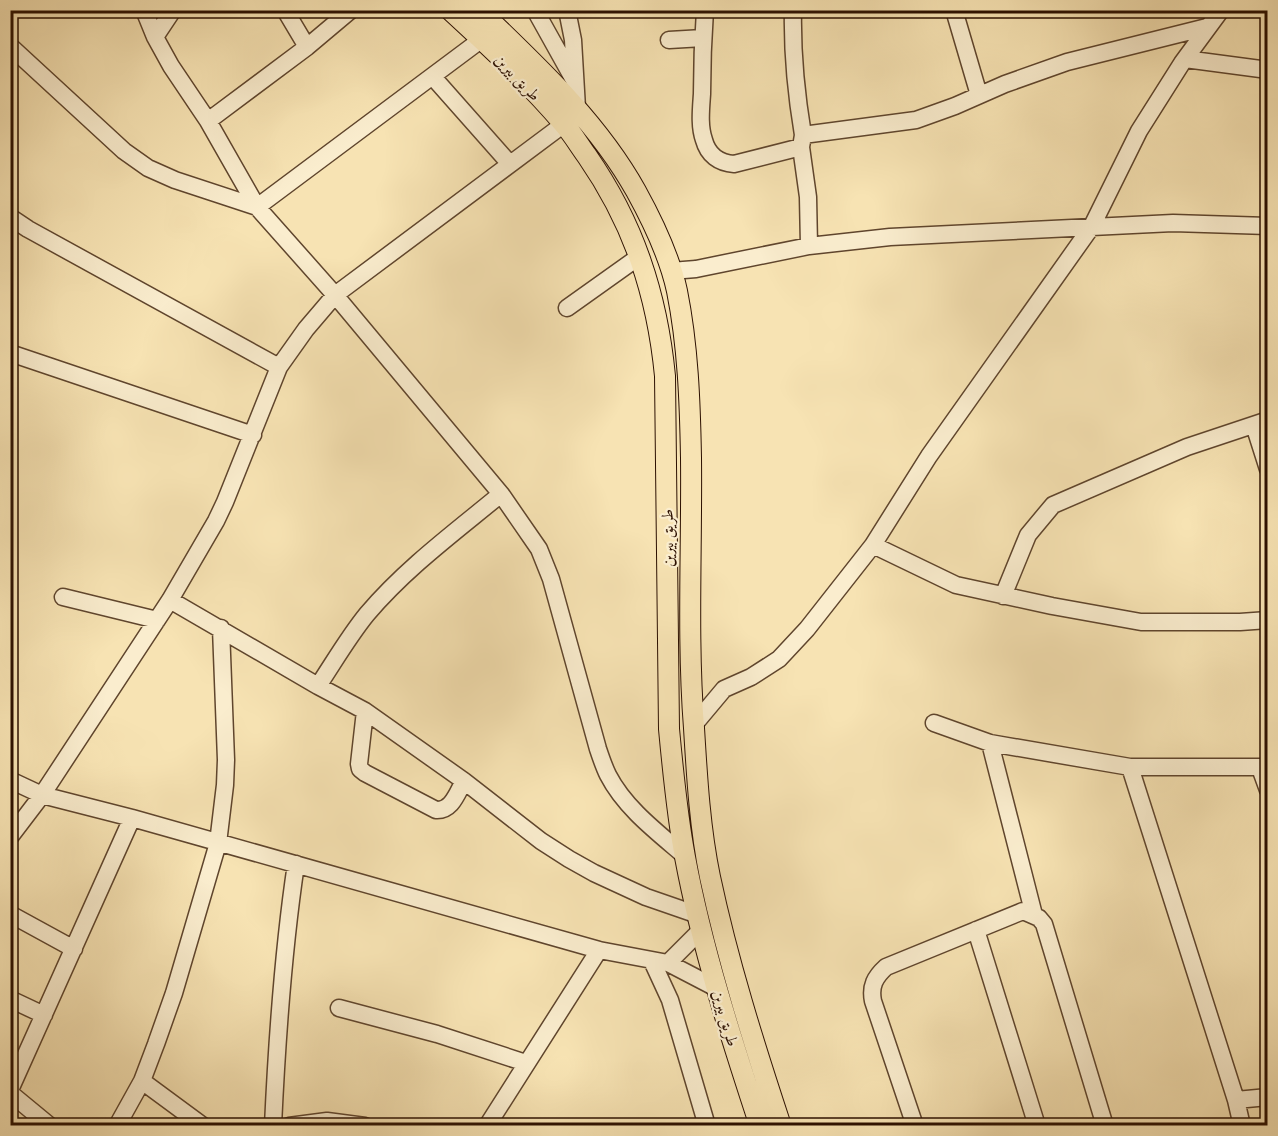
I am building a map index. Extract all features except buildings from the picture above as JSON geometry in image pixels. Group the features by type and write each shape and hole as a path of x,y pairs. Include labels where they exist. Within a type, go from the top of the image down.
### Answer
{"main road":[{"name":"طريق بيرين","path":"450,10 482,39 564,124 608,187 622,214 640,256 654,301 662,342 665,376 669,729 684,856 732,1041 760,1125"},
{"name":"طريق بيرين","path":"479,10 577,108 608,149 635,190 652,223 671,271 676,290 690,390 693,726 702,819 710,874 742,1002 782,1125"}],"street":[{"path":"144,10 155,37 171,66 208,121 257,207 501,494 545,561 598,749 608,775 619,793 643,820 684,856"},
{"path":"155,37 173,10"},
{"path":"285,10 307,47"},
{"path":"208,121 307,47 351,10"},
{"path":"535,10 576,84"},
{"path":"567,10 573,40 577,108"},
{"path":"705,10 701,125 709,151 717,160 727,164 734,164 802,141 916,120 1067,62 1208,27"},
{"path":"793,10 792,43 808,197 809,246"},
{"path":"954,10 979,94"},
{"path":"693,726 724,689 751,677 779,659 807,629 873,545 929,456 1092,226 1138,131 1185,59 1221,10"},
{"path":"669,40 703,38"},
{"path":"257,207 482,39"},
{"path":"10,46 124,151 148,168 175,180 257,207"},
{"path":"1185,59 1268,70"},
{"path":"433,77 510,164"},
{"path":"10,837 42,795 170,600 216,521 279,367 315,316 335,296 564,124"},
{"path":"10,217 279,367"},
{"path":"671,271 696,269 809,246 890,237 1173,223 1268,226"},
{"path":"567,308 640,256"},
{"path":"676,290 696,269"},
{"path":"10,353 253,435"},
{"path":"1003,596 1028,535 1053,505 1187,447 1261,422 1268,469"},
{"path":"318,686 353,633 380,599 417,563 501,494"},
{"path":"873,545 956,585 1003,596 1141,622 1268,620"},
{"path":"63,597 157,620"},
{"path":"170,600 365,711 465,781 541,841 569,859 700,922 660,962"},
{"path":"117,1125 142,1081 174,993 218,843 226,760 221,628"},
{"path":"365,711 359,764 364,773 436,810 450,805 465,781"},
{"path":"934,723 990,743 1130,767 1264,767 1268,790"},
{"path":"990,743 1034,915"},
{"path":"1130,767 1242,1125"},
{"path":"10,780 42,795 132,818 599,950 660,962 718,989"},
{"path":"46,1124 10,1092 132,818"},
{"path":"273,1125 277,1034 285,944 296,864"},
{"path":"915,1125 873,1001 871,991 877,975 886,967 1023,911 1034,915 1044,924 1105,1125"},
{"path":"10,914 74,949"},
{"path":"976,930 1037,1125"},
{"path":"487,1125 599,950"},
{"path":"660,962 707,1125"},
{"path":"10,999 44,1015"},
{"path":"339,1008 437,1034 526,1063"},
{"path":"142,1081 203,1125"},
{"path":"1236,1100 1268,1097"},
{"path":"289,1125 327,1122 365,1125"}]}
